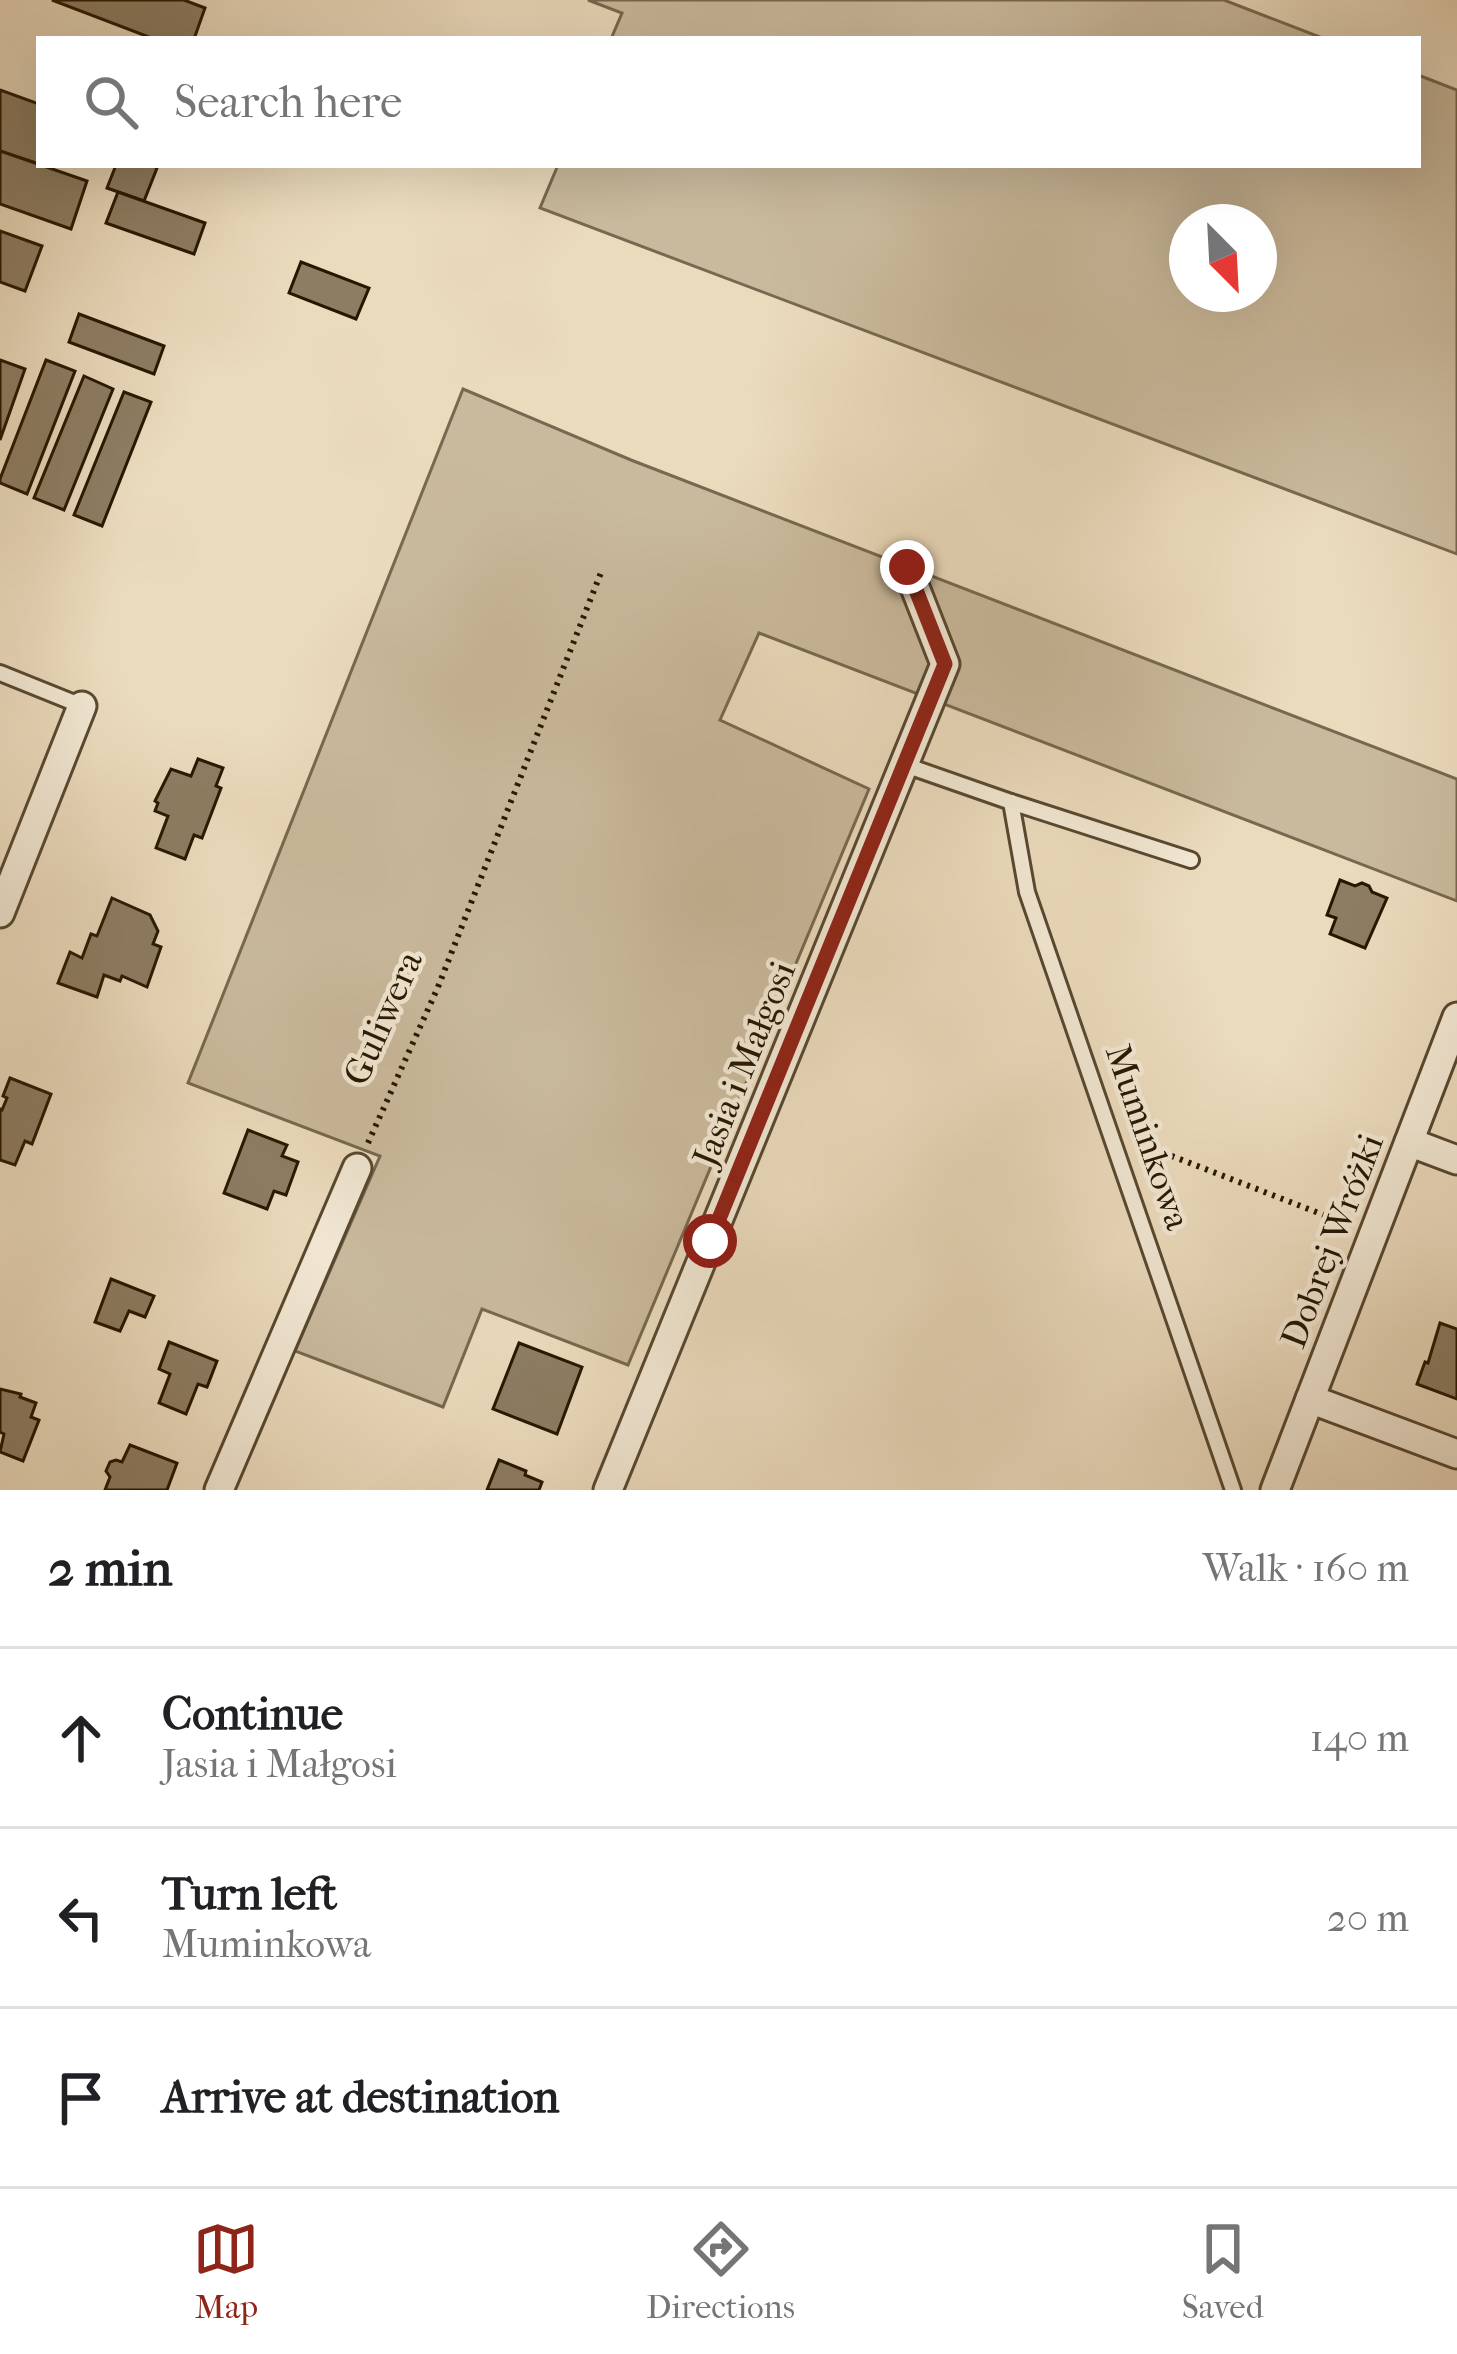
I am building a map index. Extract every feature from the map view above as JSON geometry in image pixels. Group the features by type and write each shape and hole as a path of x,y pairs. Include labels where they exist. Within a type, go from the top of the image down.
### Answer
{"street":[{"name":"Jasia i Małgosi","path":"608,1490 945,664 907,567"},
{"path":"0,913 82,706"},
{"name":"Dobrej Wróżki","path":"1275,1490 1457,1017"},
{"path":"1408,1142 1457,1160"},
{"path":"220,1490 356,1168"},
{"path":"1310,1399 1457,1454"}],"lane":[{"path":"0,673 82,706"},
{"path":"905,765 1191,860"},
{"name":"Muminkowa","path":"1011,802 1027,892 1232,1490"}],"path":[{"name":"Guliwera","path":"356,1168 438,987 602,570"},
{"path":"1100,1111 1159,1151 1373,1235"}],"shaded area":[{"path":"588,0 1224,0 1317,36 612,36 622,13"},
{"path":"1421,76 1457,90 1457,554 540,208 557,168 1421,168"},
{"path":"463,389 631,460 1457,779 1457,901 759,633 720,720 869,789 628,1365 482,1309 443,1407 295,1351 380,1156 188,1083"}],"building":[{"path":"52,0 184,0 205,8 195,36 146,36"},
{"path":"0,90 36,103 36,163 0,151"},
{"path":"0,151 36,163 36,168 87,181 71,229 0,204"},
{"path":"115,168 157,168 144,201 107,188"},
{"path":"118,192 205,223 194,254 106,223"},
{"path":"0,231 42,246 25,291 0,282"},
{"path":"301,262 369,288 356,319 289,293"},
{"path":"79,314 164,346 154,374 69,342"},
{"path":"0,360 25,369 0,440"},
{"path":"46,360 75,371 27,494 0,479"},
{"path":"84,376 113,389 64,510 34,498"},
{"path":"124,392 151,402 102,526 74,515"},
{"path":"198,759 223,768 216,786 221,788 202,838 194,835 185,859 156,848 168,816 155,811 155,801 171,769 191,776"},
{"path":"1340,880 1355,886 1362,883 1387,898 1365,948 1330,934 1336,918 1327,915"},
{"path":"112,898 150,915 158,931 153,944 161,947 147,987 122,976 120,981 104,975 97,997 58,983 70,952 82,958 91,934 97,936"},
{"path":"10,1078 51,1094 32,1144 25,1141 15,1165 0,1160 0,1109"},
{"path":"248,1130 287,1145 282,1156 298,1162 286,1195 274,1191 267,1209 224,1193"},
{"path":"111,1279 154,1296 145,1317 129,1311 120,1331 95,1322"},
{"path":"1440,1323 1457,1329 1457,1399 1417,1384"},
{"path":"169,1342 217,1361 207,1387 198,1384 186,1414 159,1403 170,1374 159,1369"},
{"path":"519,1343 582,1367 557,1434 493,1409"},
{"path":"0,1389 36,1403 31,1417 39,1420 23,1461 0,1452 4,1434 0,1432"},
{"path":"130,1445 177,1463 167,1490 105,1490 110,1462 122,1462"},
{"path":"499,1460 542,1482 539,1490 487,1490"}],"route":[{"path":"710,1241 945,664 907,567"}]}
